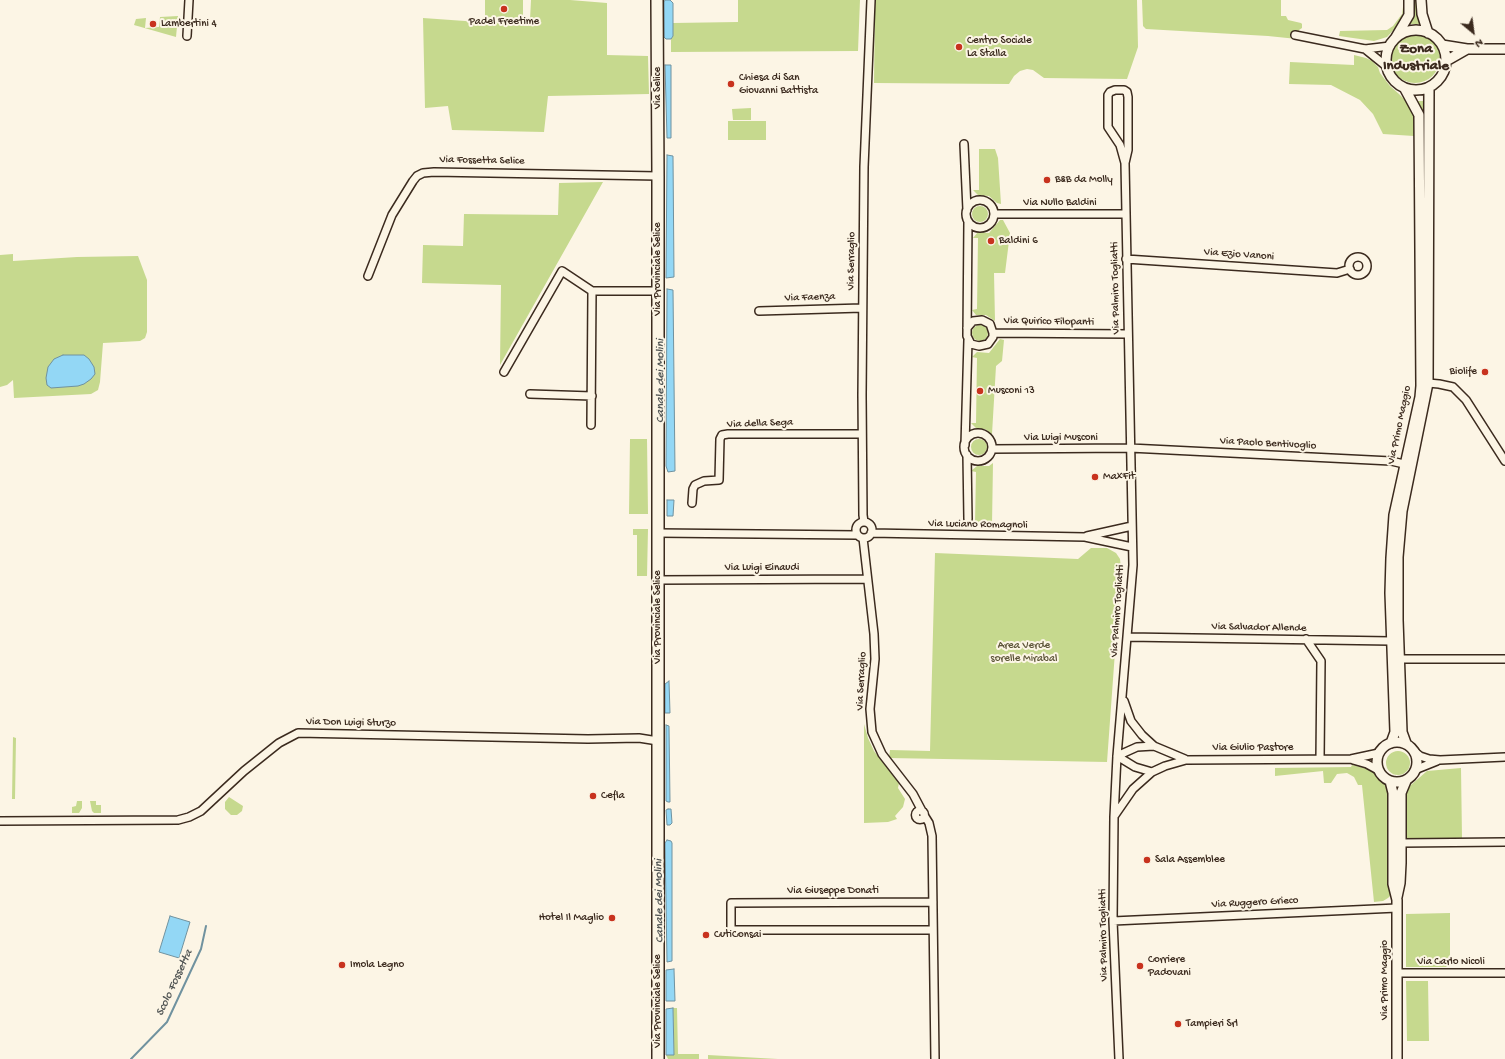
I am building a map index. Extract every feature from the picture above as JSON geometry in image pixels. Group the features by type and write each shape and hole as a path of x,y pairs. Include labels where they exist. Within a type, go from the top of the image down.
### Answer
{"main road":[{"name":"Via Selice","path":"656,0 658,176"},
{"name":"Via Provinciale Selice","path":"658,176 658,1059"}],"street":[{"path":"187,36 189,0"},
{"name":"Via Serraglio","path":"871,0 864,167 862,308 863,514 864,522 870,526 871,533"},
{"path":"1386,66 1386,56 1390,46 1409,15 1408,0"},
{"path":"1421,0 1422,14 1428,33"},
{"path":"1396,38 1403,33 1411,31 1428,33 1436,38 1442,45 1445,53 1445,69 1436,83 1421,90 1405,89"},
{"path":"1296,35 1365,50 1390,46"},
{"path":"1442,45 1466,49 1505,48"},
{"path":"1446,61 1466,49"},
{"path":"1365,50 1386,66"},
{"name":"Via Primo Maggio","path":"1386,66 1393,80 1405,89 1419,115 1421,386 1420,397 1404,464 1394,515 1391,558 1391,641 1395,732 1391,743"},
{"name":"Via Primo Maggio","path":"1406,743 1402,732 1398,557 1400,521 1428,383 1429,87"},
{"name":"Via Palmiro Togliatti","path":"1119,1059 1114,920 1114,817 1117,756 1133,565 1126,259 1125,163 1128,150 1128,97 1127,92 1124,90 1115,90 1110,92 1108,95 1108,127 1120,145 1125,163"},
{"path":"964,144 968,221 966,332 968,340 965,445 967,455 968,519"},
{"name":"Via Fossetta Selice","path":"368,276 392,215 413,181 417,176 424,173 658,176"},
{"path":"967,210 972,203 976,201 984,201 991,206 994,214 991,223 984,228 974,227 968,221"},
{"name":"Via Nullo Baldini","path":"994,214 1126,214"},
{"name":"Via Ezio Vanoni","path":"1126,259 1337,273 1350,269"},
{"path":"504,372 562,271 592,291 658,291"},
{"path":"591,425 592,291"},
{"name":"Via Faenza","path":"759,311 862,308"},
{"name":"Via Quirico Filopanti","path":"967,328 974,321 982,320 990,324 993,333 991,341 984,346 975,346 968,340"},
{"name":"Via Quirico Filopanti","path":"993,333 1128,334"},
{"path":"1428,383 1453,387 1466,400 1505,461"},
{"path":"530,394 592,396"},
{"path":"965,445 969,436 978,433 987,436 990,440 992,449 988,457 984,460 974,460 967,455"},
{"name":"Via della Sega","path":"692,503 693,489 695,485 704,481 719,480 720,439 722,436 728,434 862,434"},
{"name":"Via Paolo Bentivoglio","path":"1130,448 1391,461 1404,464"},
{"name":"Via Luigi Musconi","path":"992,449 1130,448"},
{"path":"860,537 856,527 859,523 864,522"},
{"name":"Via Luciano Romagnoli","path":"1085,537 1132,526"},
{"path":"658,533 867,538 871,533"},
{"name":"Via Luciano Romagnoli","path":"871,533 1085,537 1132,547"},
{"name":"Via Serraglio","path":"860,537 874,634 875,658 870,709 872,732 882,754 913,794 918,803 921,814 931,832 933,902"},
{"name":"Via Luigi Einaudi","path":"658,580 867,579"},
{"name":"Via Salvador Allende","path":"1127,637 1391,641"},
{"path":"1306,639 1321,662 1320,759"},
{"path":"1400,659 1505,659"},
{"name":"Via Giulio Pastore","path":"1122,696 1131,721 1142,736 1154,746 1186,760"},
{"name":"Via Don Luigi Sturzo","path":"0,821 178,820 189,817 201,811 244,771 279,743 298,733 588,739 639,738 658,741"},
{"path":"1406,781 1395,783 1385,779 1378,770 1377,759 1379,754 1382,749 1391,743 1406,743 1420,756 1429,759 1440,760 1505,757"},
{"path":"1117,756 1137,747 1154,746"},
{"path":"1414,751 1417,756 1417,769 1440,760"},
{"name":"Via Giulio Pastore","path":"1114,817 1133,788 1152,772 1165,766 1186,760 1351,759 1379,754"},
{"path":"1117,756 1135,767 1152,772"},
{"name":"Via Giulio Pastore","path":"1351,759 1363,762 1378,770"},
{"name":"Via Primo Maggio","path":"1397,1059 1397,904 1400,882 1401,793 1406,781 1417,769"},
{"name":"Via Primo Maggio","path":"1390,781 1393,793 1393,884 1397,904"},
{"path":"1401,843 1505,842"},
{"path":"933,902 935,1059"},
{"name":"Via Giuseppe Donati","path":"933,902 731,903 731,930 933,930"},
{"name":"Via Ruggero Grieco","path":"1114,920 1397,904"},
{"name":"Via Carlo Nicoli","path":"1397,973 1505,972"}],"green space":[{"name":"Padel Freetime","path":"485,0 523,0 523,18 485,18"},
{"path":"531,0 570,0 607,3 607,55 648,56 649,94 548,96 544,132 452,130 448,106 425,108 423,18 479,22 530,20"},
{"path":"738,0 860,0 858,51 671,52 673,23 738,22"},
{"path":"875,0 1137,0 1138,47 1127,79 1044,78 1033,70 1027,69 1020,71 1014,76 1009,84 874,83"},
{"path":"1142,0 1281,0 1281,16 1286,16 1288,20 1301,23 1302,28 1299,30 1297,39 1146,29 1143,26"},
{"path":"1416,0 1422,24 1410,24"},
{"path":"1403,7 1403,13 1398,25 1387,37 1374,41 1339,36 1340,31 1387,30 1393,26 1402,14"},
{"path":"178,16 176,37 134,25 136,19 146,18 145,28 159,27 160,17"},
{"path":"1415,33 1429,37 1436,44 1440,58 1436,72 1429,79 1415,83 1401,79 1394,72 1390,58 1394,44 1401,37"},
{"path":"1354,55 1372,61 1378,67 1380,73 1390,86 1409,104 1414,115 1414,136 1383,134 1373,114 1360,100 1331,85 1289,84 1290,62 1354,65"},
{"path":"1418,101 1423,101 1425,148 1423,118"},
{"path":"751,108 751,120 733,120 732,109"},
{"path":"728,121 766,121 766,140 728,140"},
{"path":"979,149 995,149 998,158 1001,204 997,203 989,196 978,195 973,190 979,190"},
{"path":"603,182 500,365 501,285 422,283 423,245 463,246 464,214 558,215 559,183"},
{"path":"980,206 987,211 988,214 983,221 980,222 973,217 972,214 977,207"},
{"path":"1000,220 1003,220 1010,233 1005,273 994,273 995,321 986,315 976,315 972,310 977,309 978,238 973,238 978,232 989,233"},
{"path":"13,254 13,261 77,257 138,256 147,280 147,332 145,338 140,341 103,343 98,390 91,394 14,398 13,380 7,385 0,387 0,255"},
{"path":"980,325 987,330 988,333 983,340 980,341 973,336 972,333 977,326"},
{"path":"1000,339 1004,340 1002,361 996,366 992,434 985,429 977,429 971,423 976,423 977,358 972,357 977,352 989,353"},
{"path":"630,439 647,439 648,514 629,514"},
{"path":"979,439 986,444 987,447 982,454 979,455 972,450 971,447 976,440"},
{"path":"993,463 992,524 975,523 976,472 971,471 977,466 989,466"},
{"path":"633,529 648,529 647,576 637,576 637,535 633,535"},
{"name":"Area Verde sorelle Mirabal","path":"1091,548 1107,548 1116,553 1120,559 1121,569 1107,762 889,758 890,750 930,751 935,553 1078,559"},
{"path":"864,724 874,751 899,783 898,788 905,799 903,807 895,816 897,819 888,822 864,823"},
{"path":"13,737 16,738 15,799 12,799"},
{"path":"1398,751 1403,752 1409,758 1409,768 1403,774 1398,775 1393,774 1387,768 1386,763 1387,758 1393,752"},
{"path":"1352,765 1369,769 1375,773 1385,783 1389,791 1391,895 1383,901 1374,902 1362,785 1358,785 1354,777 1347,773 1337,774 1331,783 1324,783 1323,771 1275,776 1275,768 1351,767"},
{"path":"1461,768 1462,838 1406,839 1404,791 1427,771"},
{"path":"229,797 243,806 242,811 237,815 231,815 225,809 225,802"},
{"path":"77,801 82,801 82,808 79,813 72,813 72,807 76,806"},
{"path":"90,801 96,801 96,805 101,805 101,813 94,813 92,811"},
{"path":"1450,913 1450,967 1406,967 1406,914"},
{"path":"1406,981 1428,981 1429,1041 1407,1041"},
{"path":"673,1008 677,1008 678,1054 699,1054 699,1059 668,1059 666,1055 674,1055"},
{"path":"708,1055 778,1059 708,1059"}],"water":[{"path":"665,0 670,0 673,3 673,36 671,39 666,39 664,37"},
{"path":"665,65 671,65 671,138 667,138"},
{"path":"667,155 673,156 674,277 666,278"},
{"path":"667,289 673,290 675,471 668,472 666,466"},
{"path":"63,355 84,355 89,359 94,367 95,374 84,384 78,386 51,388 47,385 46,378 48,367 54,359"},
{"path":"667,500 674,500 673,516 667,516"},
{"path":"669,681 670,713 665,713 665,684"},
{"path":"666,725 669,726 670,802 666,801"},
{"path":"671,809 672,823 670,825 667,825 666,810"},
{"path":"667,840 671,841 672,843 672,961 667,962 665,843"},
{"path":"170,916 190,922 179,958 159,952"},
{"path":"674,969 675,1001 666,1001 666,970"},
{"path":"673,1008 674,1055 666,1055 666,1009"}],"waterway":[{"name":"Scolo Fossetta","path":"131,1059 167,1022 201,949 206,926"}],"place":[{"name":"Padel Freetime","path":"504,9"},
{"name":"Lambertini 4","path":"153,24"},
{"name":"Centro Sociale La Stalla","path":"959,47"},
{"name":"Chiesa di San Giovanni Battista","path":"731,84"},
{"name":"B&B da Molly","path":"1047,180"},
{"name":"Baldini 6","path":"991,241"},
{"name":"Biolife","path":"1485,372"},
{"name":"Musconi 13","path":"980,391"},
{"name":"MaxFit","path":"1095,477"},
{"name":"Cefla","path":"593,796"},
{"name":"Sala Assemblee","path":"1147,860"},
{"name":"Hotel Il Maglio","path":"612,918"},
{"name":"CutiConsai","path":"706,935"},
{"name":"Imola Legno","path":"342,965"},
{"name":"Corriere Padovani","path":"1140,966"},
{"name":"Tampieri Srl","path":"1178,1024"}],"district":[{"name":"Zona Industriale","path":"1416,58"}],"water label":[{"name":"Canale dei Molini","path":"661,381"},
{"name":"Canale dei Molini","path":"660,901"}]}
